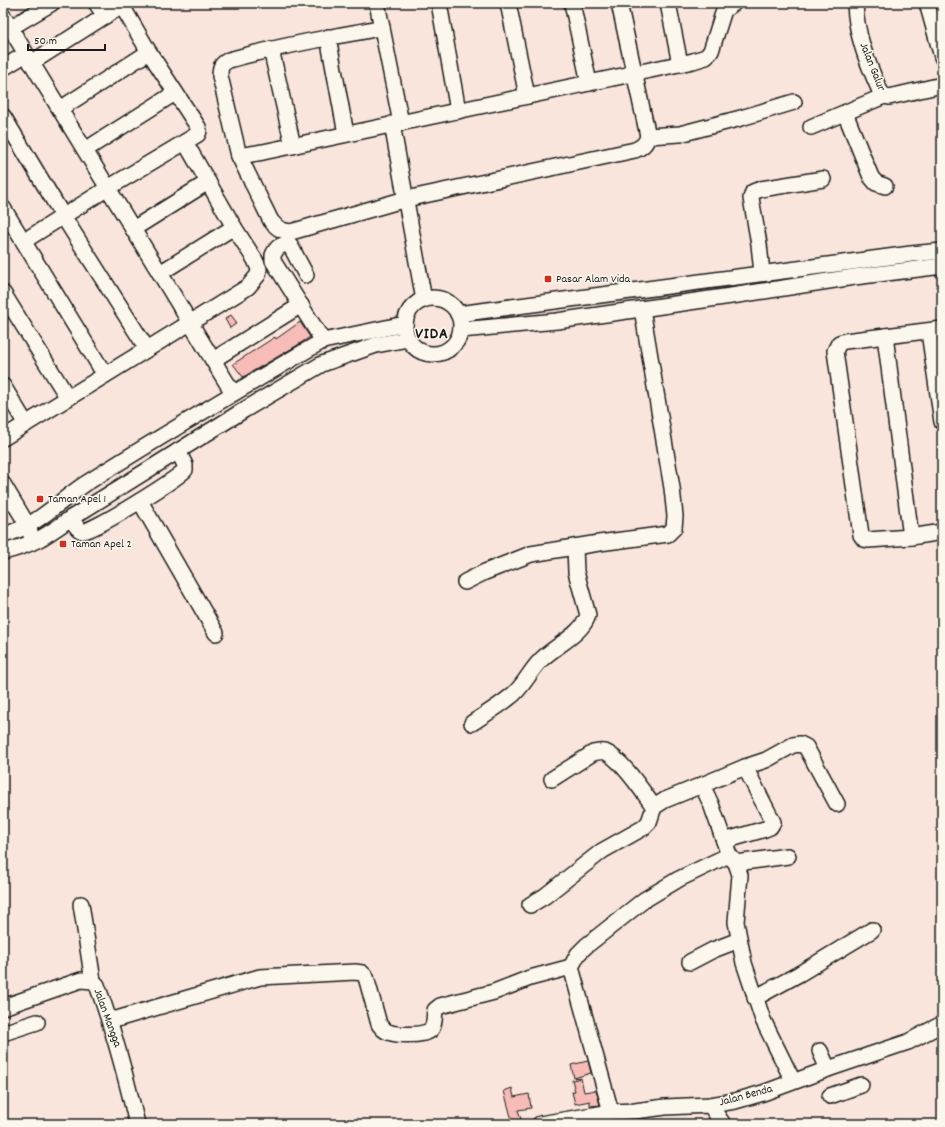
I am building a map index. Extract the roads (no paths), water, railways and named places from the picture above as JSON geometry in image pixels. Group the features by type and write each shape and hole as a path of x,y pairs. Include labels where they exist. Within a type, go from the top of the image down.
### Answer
{"street":[{"path":"52,3 7,22 234,393"},
{"path":"96,3 105,16"},
{"path":"377,3 397,124 406,199 424,300"},
{"path":"439,3 458,111"},
{"path":"508,3 527,96"},
{"path":"572,3 589,84"},
{"path":"382,27 271,49 229,60 220,68 220,76 239,156 271,221 277,228 283,231 291,232 406,199 635,150 642,146 647,141 648,136 619,3"},
{"path":"668,3 680,64"},
{"name":"Jalan Galur","path":"855,3 858,31 864,54 880,91 884,96 889,97 942,86"},
{"path":"927,3 942,57"},
{"path":"239,156 589,84 706,57 711,51 727,5"},
{"path":"3,68 29,58 117,9 121,9 125,11 149,52 198,127 199,131 198,134 108,188 24,242"},
{"path":"328,37 346,134"},
{"path":"271,49 293,146"},
{"path":"60,109 149,52"},
{"path":"85,150 175,93"},
{"path":"811,128 884,96"},
{"path":"648,136 680,134 794,102"},
{"path":"845,113 871,177 876,183 885,186"},
{"path":"3,116 63,216 147,349"},
{"path":"3,438 192,323 248,287 258,275 259,269 255,260 234,227 185,142"},
{"path":"762,273 751,198 753,192 761,189 823,179"},
{"path":"133,229 208,182"},
{"path":"3,208 105,375"},
{"path":"160,273 234,227"},
{"path":"306,275 290,245 284,244 278,247 272,255 273,261 325,341 334,359"},
{"path":"458,314 762,273 942,251"},
{"path":"460,330 557,321 738,295 854,276 942,266"},
{"path":"3,293 68,398"},
{"path":"432,298 440,299 447,302 458,314 460,330 458,337 449,349 434,354 426,353 419,350 408,339 405,324 407,316 417,303 424,300 432,298"},
{"path":"214,360 302,306"},
{"path":"466,582 485,572 531,554 668,534 674,528 672,488 642,309"},
{"path":"3,535 28,526 84,485 234,393 325,341 405,324"},
{"path":"942,419 935,330 839,343 835,351 835,355 861,535 864,539 868,540 911,537 942,532"},
{"path":"884,336 911,537"},
{"path":"3,552 33,543 48,535 70,518 322,364 376,345 408,339"},
{"path":"3,386 26,424"},
{"path":"70,518 77,528 82,531 88,530 140,500 185,470 185,465 178,451"},
{"path":"3,484 28,526 33,543"},
{"path":"140,500 216,633"},
{"path":"472,723 510,698 541,660 575,634 586,622 588,615 576,572 575,547"},
{"path":"530,905 546,896 602,851 643,828 649,822 654,807 665,800 745,767 766,760 792,745 800,744 806,747 837,804"},
{"path":"552,779 600,751 619,761 654,807"},
{"path":"611,1112 571,967 578,954 586,946 644,900 679,879 730,853 770,827 773,822 745,767"},
{"path":"702,785 740,875 736,922 744,963 755,998 771,1037 793,1081"},
{"path":"730,853 788,856"},
{"path":"81,904 93,981"},
{"path":"755,998 799,974 872,930"},
{"path":"690,962 713,950 739,940"},
{"path":"110,1021 260,977 356,972 362,973 366,977 379,1024 383,1030 389,1033 421,1034 428,1033 432,1028 435,1010 440,1006 494,992 530,978 571,967"},
{"name":"Jalan Mangga","path":"3,1007 81,980 93,981 110,1021 122,1059 137,1124"},
{"path":"3,1033 37,1022"},
{"name":"Jalan Benda","path":"540,1124 579,1120 611,1112 635,1117 665,1107 710,1105 734,1101 763,1093 793,1081 908,1042 942,1024"},
{"path":"820,1051 833,1067 847,1090"},
{"path":"830,1096 861,1086"},
{"path":"710,1105 723,1124"}],"place":[{"name":"Pasar Alam Vida","path":"548,279"},
{"name":"Taman Apel 1","path":"40,499"},
{"name":"Taman Apel 2","path":"63,544"}],"district":[{"name":"VIDA","path":"432,334"}]}
